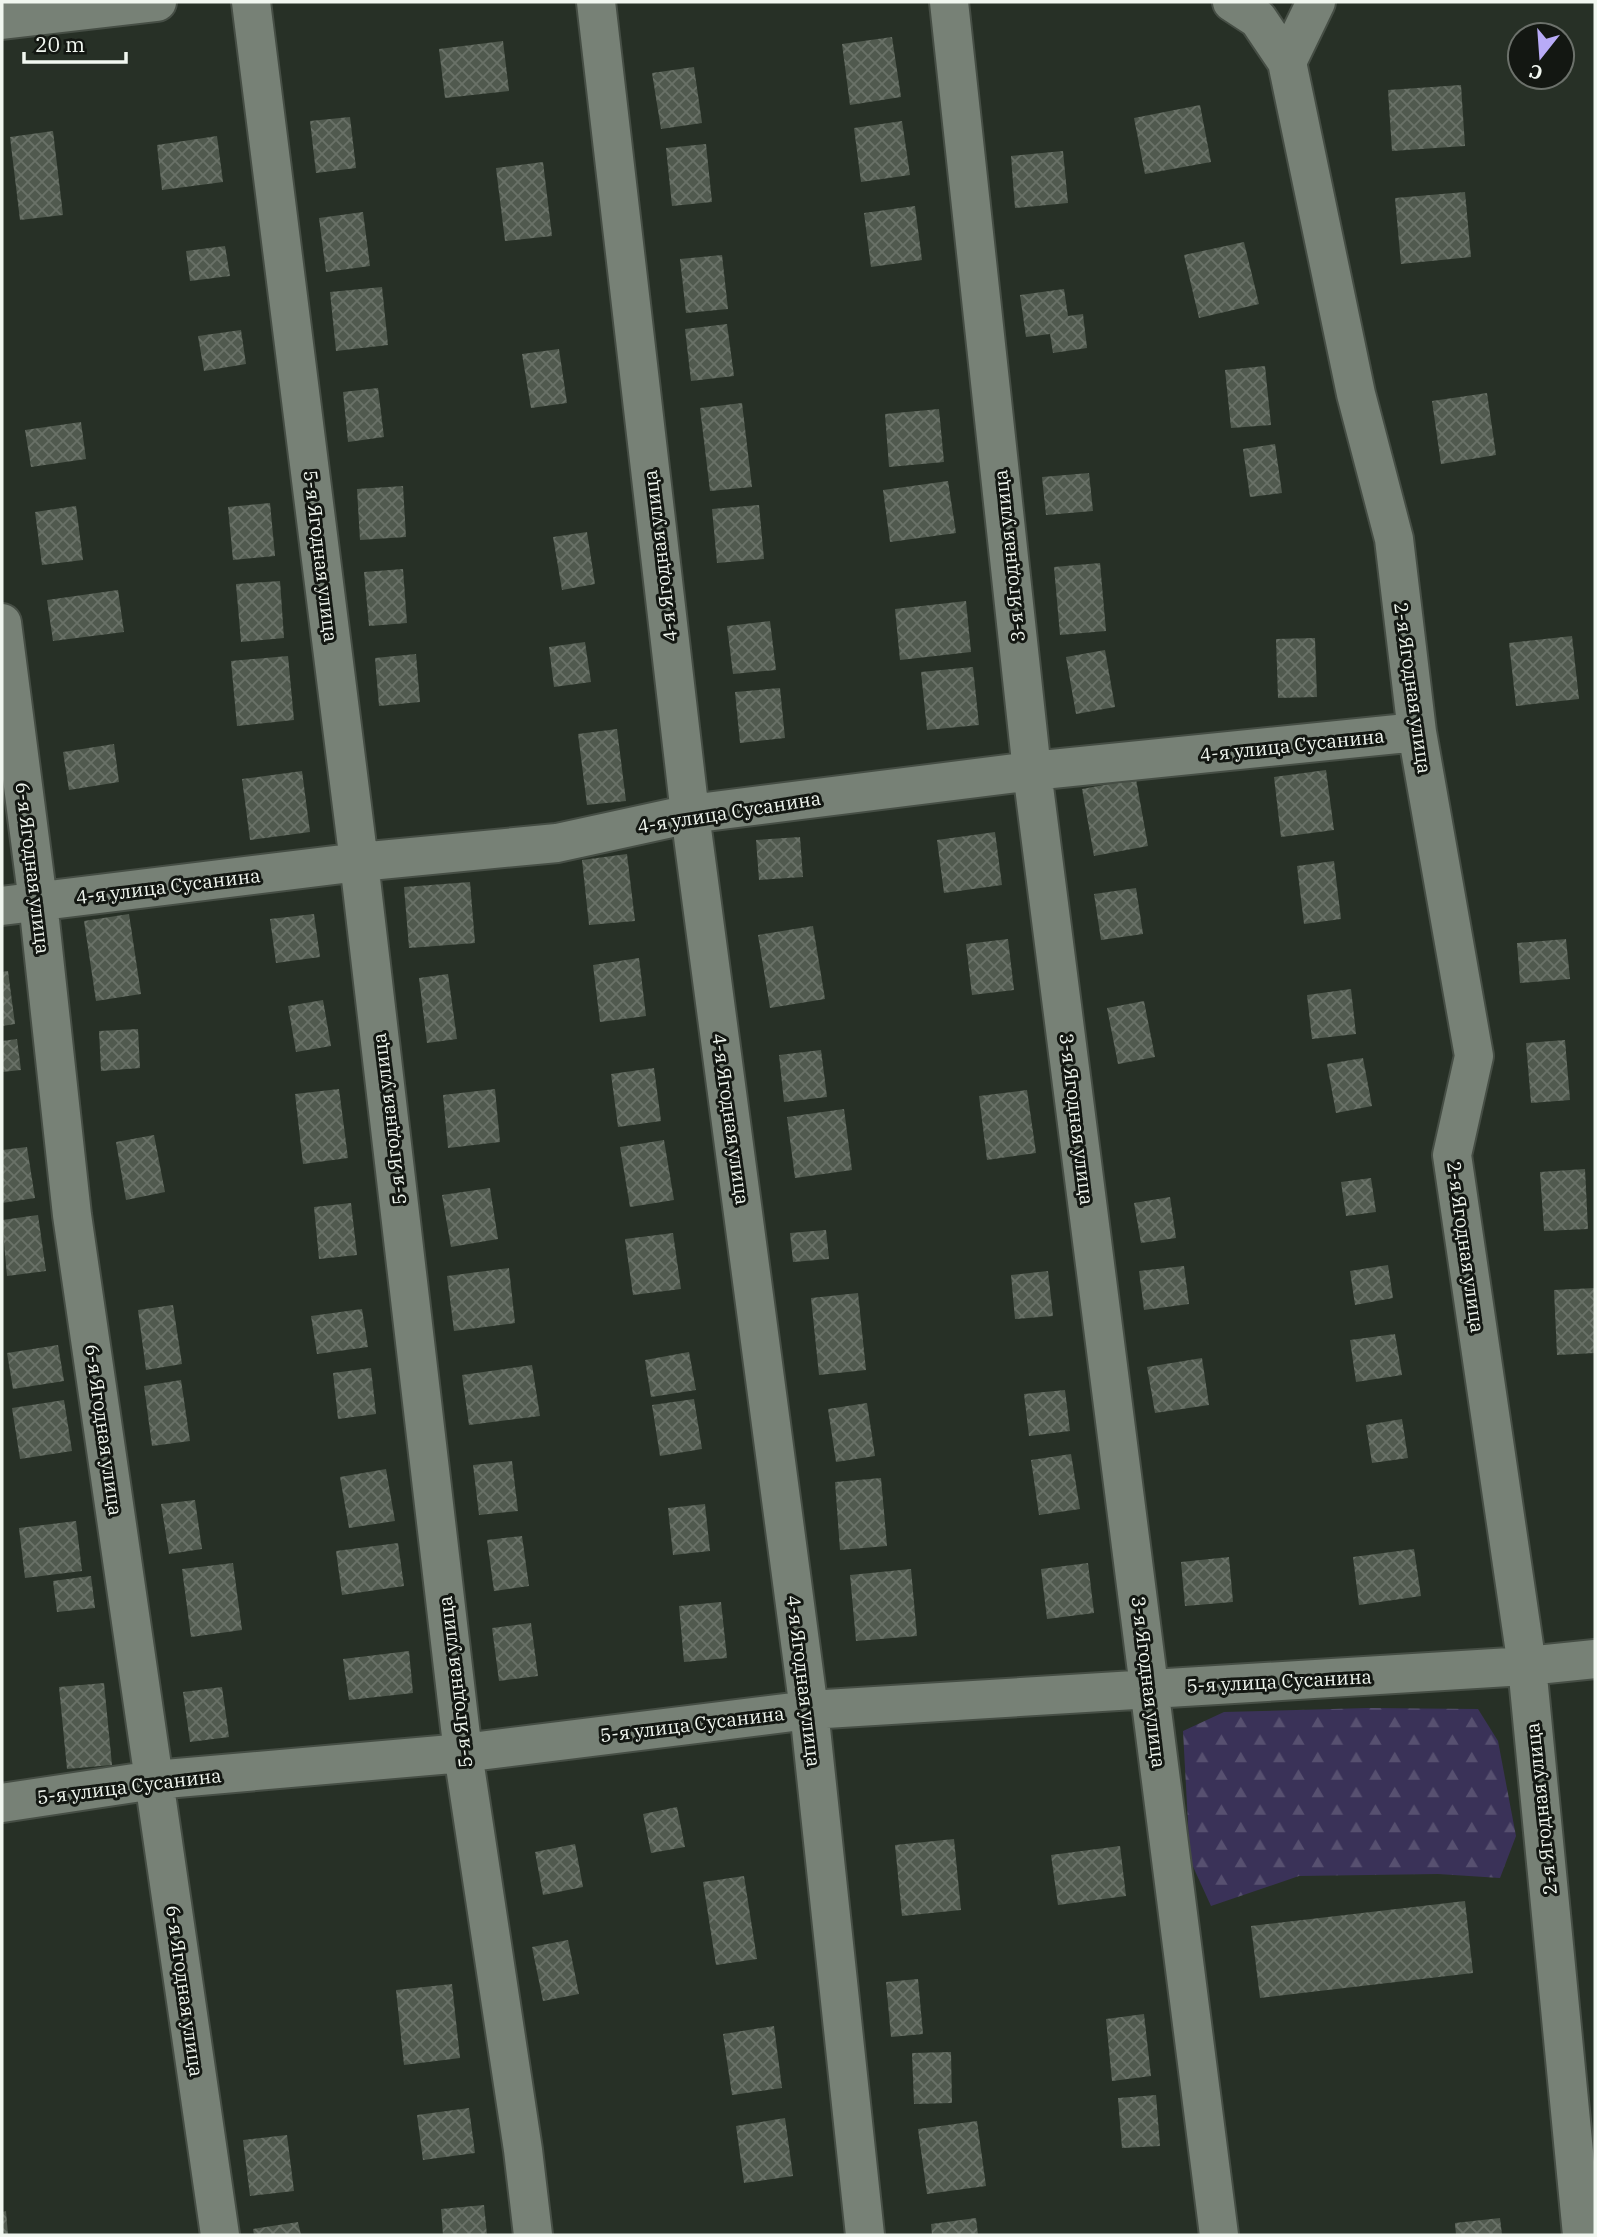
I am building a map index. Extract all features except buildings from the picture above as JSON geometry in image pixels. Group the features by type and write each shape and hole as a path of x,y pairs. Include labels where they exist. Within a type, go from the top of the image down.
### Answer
{"street":[{"path":"2,20 157,2"},
{"name":"5-я Ягодная улица","path":"251,2 359,862 463,1753 523,2150 533,2235"},
{"name":"4-я Ягодная улица","path":"596,2 690,814 809,1710 865,2235"},
{"name":"3-я Ягодная улица","path":"949,2 1032,771 1219,2235"},
{"name":"2-я Ягодная улица","path":"1232,2 1258,19 1287,62 1356,394 1394,540 1417,732 1474,1056 1452,1156 1527,1666 1582,2235"},
{"path":"1287,62 1316,2"},
{"name":"6-я Ягодная улица","path":"2,623 20,904 72,1214 220,2235"},
{"name":"4-я улица Сусанина","path":"20,904 359,862 557,843 690,814 1032,771 1417,732"},
{"name":"5-я улица Сусанина","path":"2,1803 154,1780 463,1753 809,1710 1527,1666 1595,1659"}],"green space":[{"path":"1368,1708 1478,1709 1498,1741 1516,1836 1500,1878 1438,1874 1299,1876 1211,1906 1190,1860 1183,1731 1224,1712"}]}
